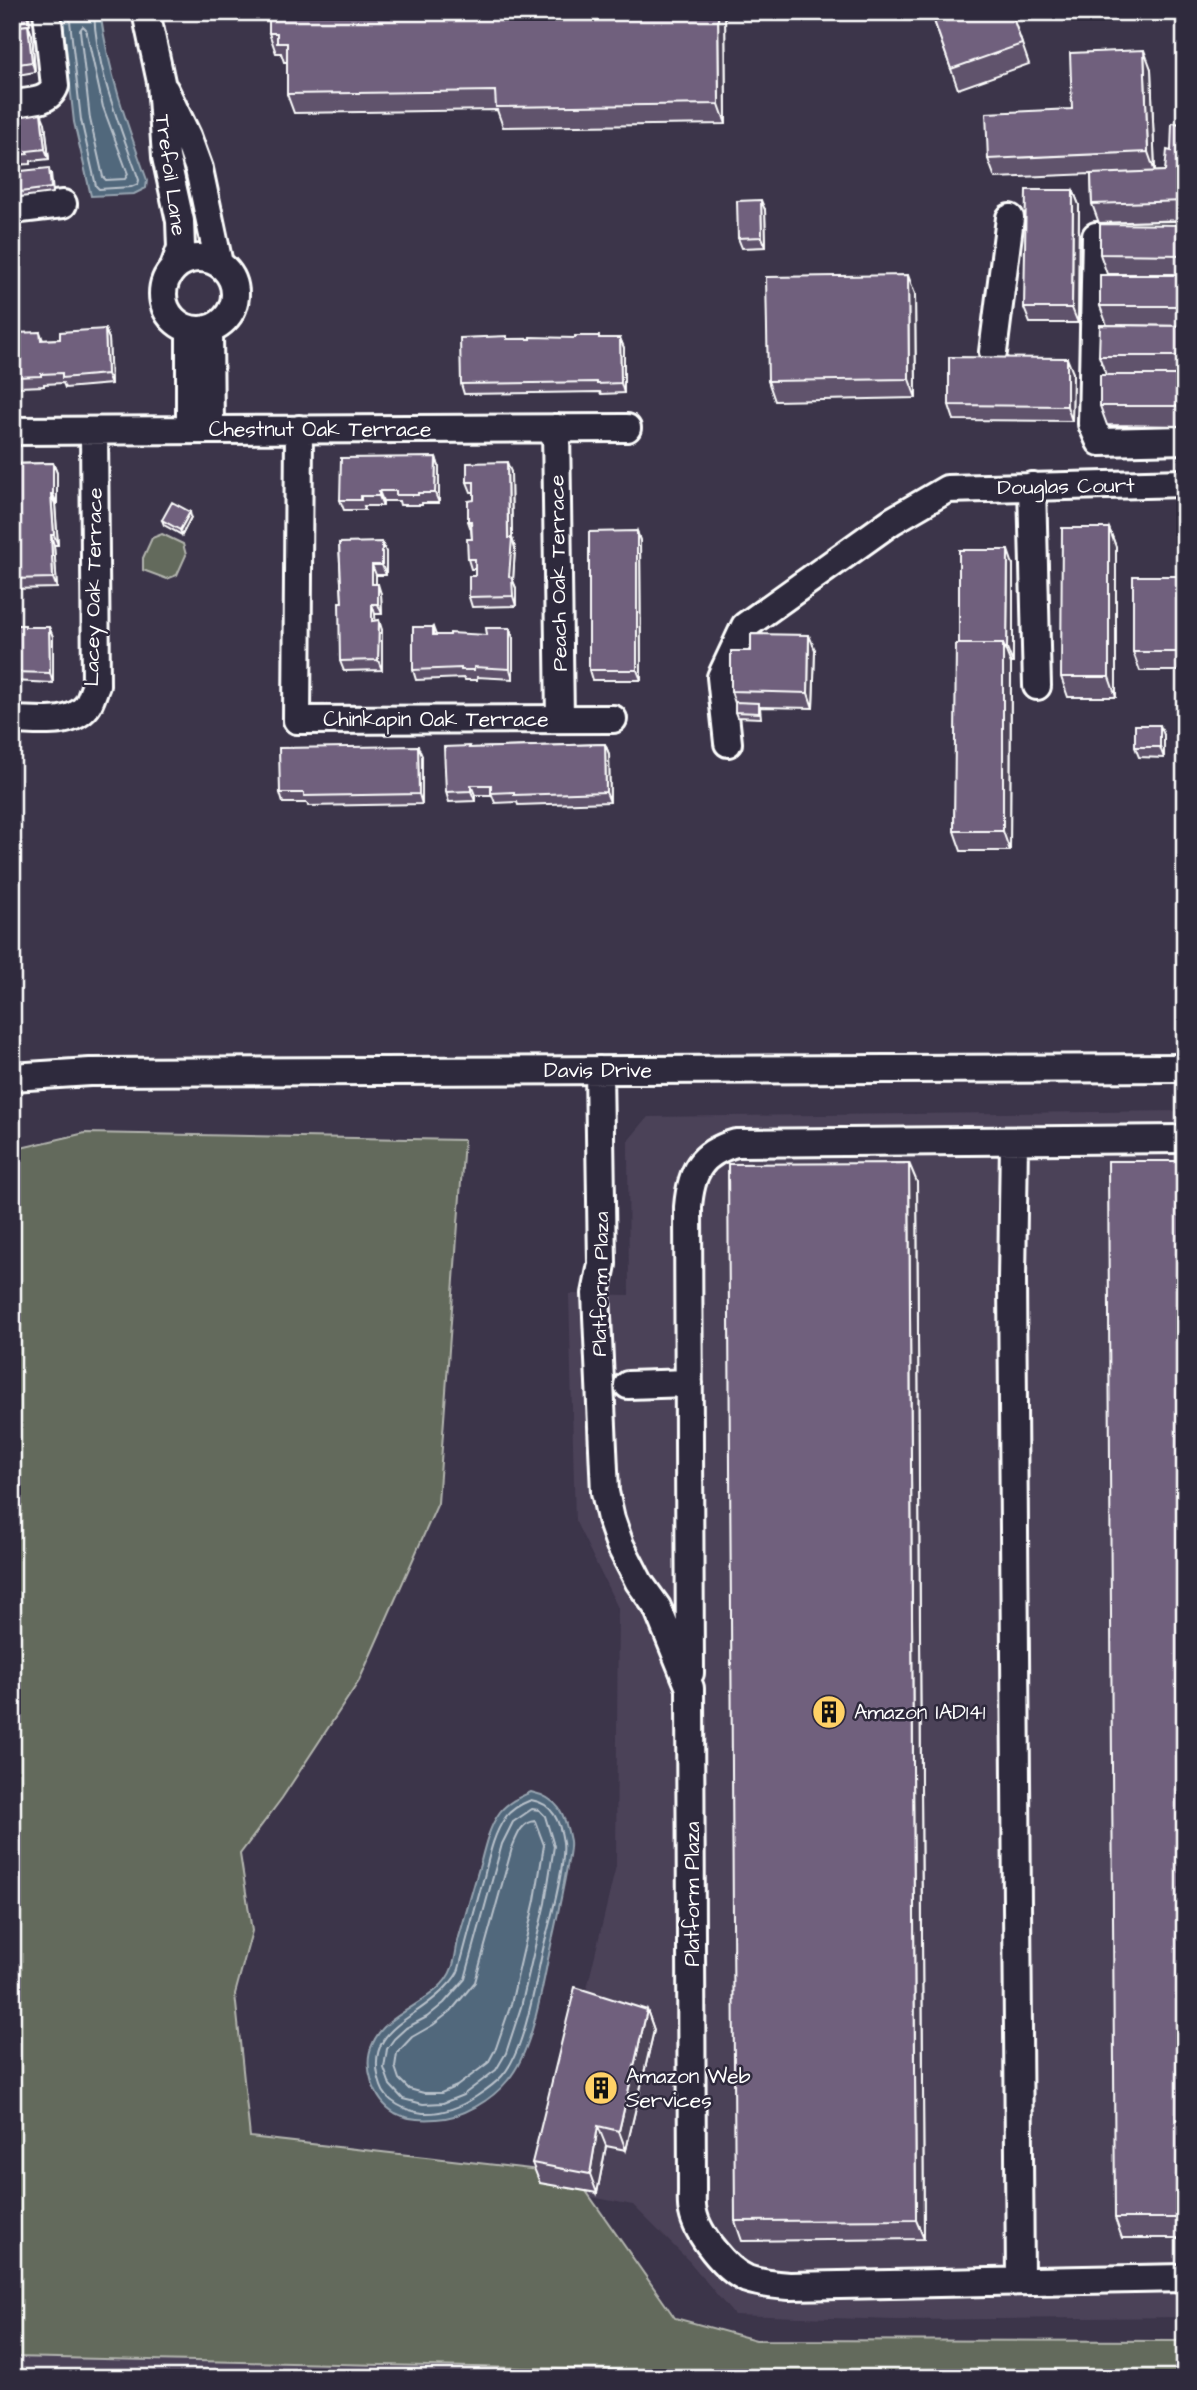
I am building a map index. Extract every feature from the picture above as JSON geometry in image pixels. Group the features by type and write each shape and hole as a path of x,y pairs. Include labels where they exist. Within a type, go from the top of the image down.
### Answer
{"street":[{"path":"12,104 42,100 53,92 55,86 47,12"},
{"name":"Trefoil Lane","path":"146,12 161,82 166,156 180,221 181,248 174,267"},
{"name":"Trefoil Lane","path":"161,82 177,113 199,169 219,264"},
{"path":"12,210 63,204"},
{"path":"993,352 1010,219"},
{"path":"1185,235 1096,236 1092,424 1100,442 1185,440"},
{"name":"Trefoil Lane","path":"208,259 219,264 228,272 233,282 235,294 228,316 219,324 199,329 175,321 167,312 163,300 167,276 184,260 208,259"},
{"path":"199,329 200,430"},
{"name":"Peach Oak Terrace","path":"556,428 560,719"},
{"name":"Chestnut Oak Terrace","path":"12,431 627,428"},
{"name":"Chinkapin Oak Terrace","path":"299,429 297,720 613,719"},
{"name":"Lacey Oak Terrace","path":"12,720 57,720 75,715 88,706 96,685 94,430"},
{"name":"Douglas Court","path":"728,743 722,677 745,626 892,522 947,489 1185,483"},
{"path":"1032,486 1037,686"},
{"name":"Davis Drive","path":"12,1076 104,1072 1185,1068"},
{"name":"Platform Plaza","path":"599,1070 602,1264 596,1294 605,1492 620,1545 639,1582 657,1607 690,1688 692,2190 693,2212 700,2228 726,2264 745,2278 765,2284 790,2286 1185,2278"},
{"path":"690,1688 690,1188 695,1171 705,1158 721,1147 736,1143 1185,1139"},
{"path":"1014,1141 1012,1280 1020,2280"},
{"path":"628,1385 689,1383"}],"shaded area":[{"path":"1185,1111 1185,2317 895,2320 734,2315 689,2261 633,2205 540,2187 616,1866 618,1608 575,1520 569,1294 629,1295 628,1141 648,1117"},
{"path":"12,2357 977,2378 12,2378"}],"green space":[{"path":"162,534 183,544 186,555 177,575 167,579 143,570 143,558 152,538"},
{"path":"85,1133 464,1140 438,1503 359,1681 282,1798 240,1854 252,1931 235,1994 250,2137 574,2174 675,2318 756,2340 1185,2341 1185,2378 977,2378 12,2357 12,1150"}],"water":[{"path":"62,12 100,12 113,77 147,180 146,188 134,194 91,196 74,122"},
{"path":"531,1792 548,1798 559,1809 566,1823 570,1844 540,1999 524,2053 508,2080 476,2107 446,2118 415,2119 399,2115 387,2107 375,2091 369,2071 373,2043 390,2022 446,1980 453,1964 493,1823 507,1805"}],"building":[{"path":"12,12 27,12 28,20 12,22"},
{"path":"269,12 718,12 719,104 496,107 495,91 287,94 287,43 277,43 277,33 269,33"},
{"path":"931,12 1011,12 1022,44 951,69"},
{"path":"28,25 32,62 12,65 12,27"},
{"path":"1144,50 1148,152 988,159 986,113 1072,109 1070,53"},
{"path":"41,113 45,149 12,155 12,118"},
{"path":"1172,123 1185,124 1185,201 1092,204 1091,174 1165,171 1167,150 1171,151"},
{"path":"49,168 51,188 12,193 12,172"},
{"path":"1026,190 1073,190 1072,308 1024,308"},
{"path":"761,200 762,237 738,238 737,201"},
{"path":"1100,224 1185,225 1185,255 1100,254"},
{"path":"908,275 909,379 768,381 766,277"},
{"path":"1100,275 1185,275 1185,306 1100,306"},
{"path":"1100,325 1185,326 1185,356 1099,356"},
{"path":"105,329 107,374 62,378 62,373 41,376 12,375 12,339 15,339 15,333 40,332 41,340 60,339 60,332"},
{"path":"507,336 507,339 575,336 620,338 621,383 461,384 460,338"},
{"path":"949,357 1067,358 1067,406 949,405"},
{"path":"1100,375 1185,375 1185,406 1100,406"},
{"path":"436,457 435,493 396,495 396,491 379,491 379,496 361,496 361,500 340,500 341,458"},
{"path":"507,462 508,538 512,538 509,577 512,578 513,596 469,597 469,576 475,576 475,559 468,559 467,539 472,539 468,501 474,500 474,482 467,482 467,463"},
{"path":"53,463 53,578 12,579 12,464"},
{"path":"172,502 190,512 180,530 162,520"},
{"path":"1062,528 1109,528 1109,677 1061,677"},
{"path":"637,531 637,670 589,670 589,532"},
{"path":"382,542 382,565 372,565 372,584 378,584 378,604 372,604 372,621 379,620 378,660 340,661 339,602 342,602 339,543"},
{"path":"959,550 1008,550 1007,648 1003,644 959,644"},
{"path":"1133,576 1185,576 1185,652 1133,652"},
{"path":"12,625 49,627 50,673 12,672"},
{"path":"413,627 433,627 433,635 487,635 486,628 510,628 510,669 474,667 474,670 413,670"},
{"path":"751,634 809,635 808,693 731,691 731,651 751,651"},
{"path":"956,644 1003,644 1003,831 954,831"},
{"path":"735,702 759,703 759,713 735,712"},
{"path":"1135,725 1160,725 1160,747 1135,747"},
{"path":"605,744 606,792 514,795 514,792 491,793 491,785 471,785 471,791 446,792 444,747"},
{"path":"418,746 419,794 304,796 304,793 280,793 279,748"},
{"path":"1108,1161 1185,1161 1185,2218 1115,2218"},
{"name":"Amazon IAD141","path":"909,1163 916,2220 735,2221 728,1164"},
{"name":"Amazon Web Services","path":"575,1987 647,2010 619,2131 598,2126 590,2174 532,2163"}],"place":[{"name":"Amazon IAD141","path":"829,1712"},
{"name":"Amazon Web Services","path":"601,2088"}]}
